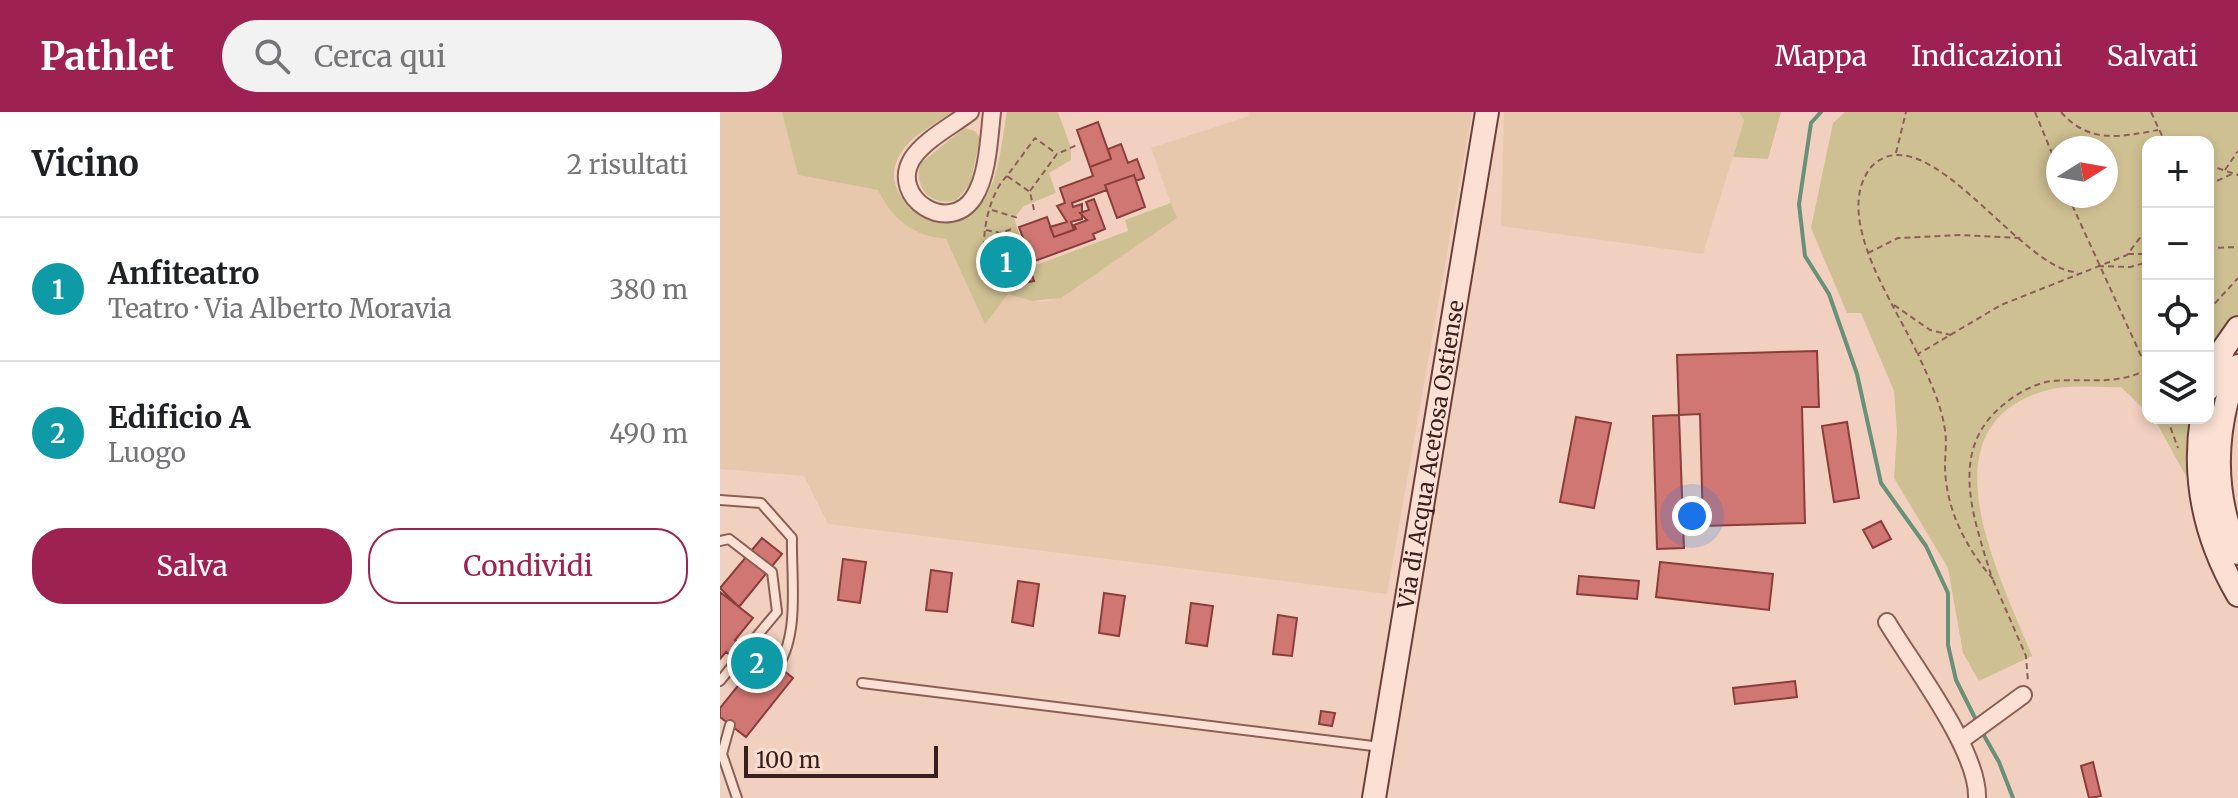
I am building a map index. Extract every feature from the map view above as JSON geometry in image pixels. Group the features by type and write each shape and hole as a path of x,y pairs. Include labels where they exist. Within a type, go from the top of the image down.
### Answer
{"street":[{"path":"970,112 920,150 911,162 907,177 910,192 919,205 934,212 958,211 975,194 992,112"},
{"name":"Via di Acqua Acetosa Ostiense","path":"1374,798 1487,112"},
{"path":"2214,373 2238,328"},
{"path":"2238,366 2224,405 2217,449 2223,504 2238,553"},
{"path":"2202,424 2198,466 2202,500 2217,550 2238,595"},
{"path":"1887,622 1967,737 1977,798"},
{"path":"1967,737 2023,695"}],"lane":[{"path":"720,500 761,503 792,538 790,625 786,655 778,666"},
{"path":"720,541 729,539 772,572 777,612 746,649"},
{"path":"720,681 737,660"},
{"path":"862,683 1382,747"},
{"path":"730,725 722,754 737,798"}],"path":[{"path":"1896,153 1906,112"},
{"path":"2035,112 2046,139"},
{"path":"2061,112 2093,136 2120,138 2158,130"},
{"path":"2151,112 2162,136"},
{"path":"1021,244 985,256 986,230 997,189 1035,138 1057,154"},
{"path":"1030,192 1057,154 1077,145"},
{"path":"2225,171 2238,151"},
{"path":"1993,579 1965,544 1957,521 1945,470 1946,433 1940,404 1868,253 1862,232 1860,194 1873,165 1896,153 1914,154 1949,173 2052,266 2061,271 2081,271"},
{"path":"2214,167 2236,174"},
{"path":"2214,183 2236,174"},
{"path":"1007,176 1030,192 1034,210"},
{"path":"2073,208 2142,358"},
{"path":"991,210 1018,218"},
{"path":"986,230 1000,233 1015,228"},
{"path":"984,252 1000,233"},
{"path":"1868,253 1898,238 1959,235 2022,238"},
{"path":"2127,255 2142,235"},
{"path":"2214,248 2238,247"},
{"path":"1918,354 2001,305 2081,271 2127,255 2142,254"},
{"path":"2098,266 2130,267 2142,264"},
{"path":"2214,304 2238,278"},
{"path":"1891,303 1930,330 1952,335"},
{"path":"2023,695 2030,678 2029,666 1993,579 1969,493 1968,462 1976,435 1990,415 2016,395 2049,381 2128,380 2142,373"},
{"path":"2169,424 2178,448"}],"shaded area":[{"path":"720,112 782,112 798,175 879,190 883,200 936,238 946,239 1008,294 1042,302 1051,300 1176,218 1151,148 1249,116 1248,112 1472,112 1387,594 828,524 804,476 720,469"},
{"path":"782,112 952,112 908,144 895,169 896,186 904,200 918,210 935,216 954,217 971,210 991,187 1007,112 1058,112 1071,148 1071,160 1049,173 1056,193 1024,206 1014,218 1030,267 1128,231 1125,220 1171,203 1177,218 1061,298 1032,301 1008,294 985,324 946,239 923,234 905,224 890,209 878,190 798,175"},
{"path":"1504,112 1739,112 1744,120 1703,254 1501,226"},
{"path":"1739,112 1781,112 1768,159 1733,157 1744,120"},
{"path":"1845,112 2238,112 2238,315 2214,364 2214,136 2142,136 2142,407 2121,387 2057,388 2009,408 1986,435 1978,469 1980,506 1989,546 2032,656 1979,681 1963,653 1948,568 1894,478 1897,432 1894,391 1861,313 1847,313 1811,228 1833,123"},
{"path":"964,128 975,131 980,138 970,185 956,200 939,201 922,188 920,164"},
{"path":"2157,424 2192,424 2187,478"}],"building":[{"path":"1098,122 1111,159 1090,167 1077,130"},
{"path":"1121,144 1128,163 1137,159 1144,178 1136,181 1134,175 1105,185 1107,190 1072,203 1073,207 1082,204 1082,219 1071,222 1074,230 1054,237 1050,227 1067,222 1057,206 1065,203 1060,188 1093,176 1090,167 1111,159 1108,149"},
{"path":"1134,175 1145,207 1117,218 1105,185"},
{"path":"1094,199 1105,229 1093,234 1095,239 1032,262 1019,227 1047,217 1054,237 1076,229 1074,225 1087,220 1080,213 1089,210 1086,202"},
{"path":"1021,245 1034,281 1019,284 1004,281 991,272 982,259"},
{"path":"1817,351 1819,407 1802,407 1805,523 1703,526 1700,414 1679,415 1677,355"},
{"path":"1679,415 1684,548 1657,549 1653,416"},
{"path":"1576,417 1611,423 1594,508 1560,502"},
{"path":"1847,422 1859,498 1834,502 1822,426"},
{"path":"1881,521 1891,539 1873,548 1863,530"},
{"path":"762,538 782,554 739,607 720,588"},
{"path":"843,559 866,562 860,603 838,600"},
{"path":"1660,562 1773,574 1769,610 1656,597"},
{"path":"931,570 952,573 947,612 926,610"},
{"path":"1579,576 1639,581 1637,599 1577,594"},
{"path":"1018,581 1039,584 1033,626 1012,622"},
{"path":"720,592 753,618 735,640 758,659 762,654 793,678 746,737 720,717 720,708 750,671 726,652 720,659"},
{"path":"1104,593 1125,596 1119,636 1099,633"},
{"path":"1191,603 1213,606 1207,646 1186,643"},
{"path":"1278,615 1297,618 1292,656 1273,654"},
{"path":"1795,681 1797,697 1735,704 1733,688"},
{"path":"1321,711 1335,713 1332,726 1319,724"},
{"path":"2093,762 2101,796 2089,798 2081,766"}],"waterway":[{"path":"1821,112 1811,123 1799,204 1805,256 1829,294 1857,374 1881,483 1926,546 1948,593 1948,645 1956,680 1978,724"},
{"path":"1982,732 1999,762 2013,798"}],"place":[{"name":"Anfiteatro","path":"1006,262"},
{"name":"Edificio A","path":"757,663"}]}
